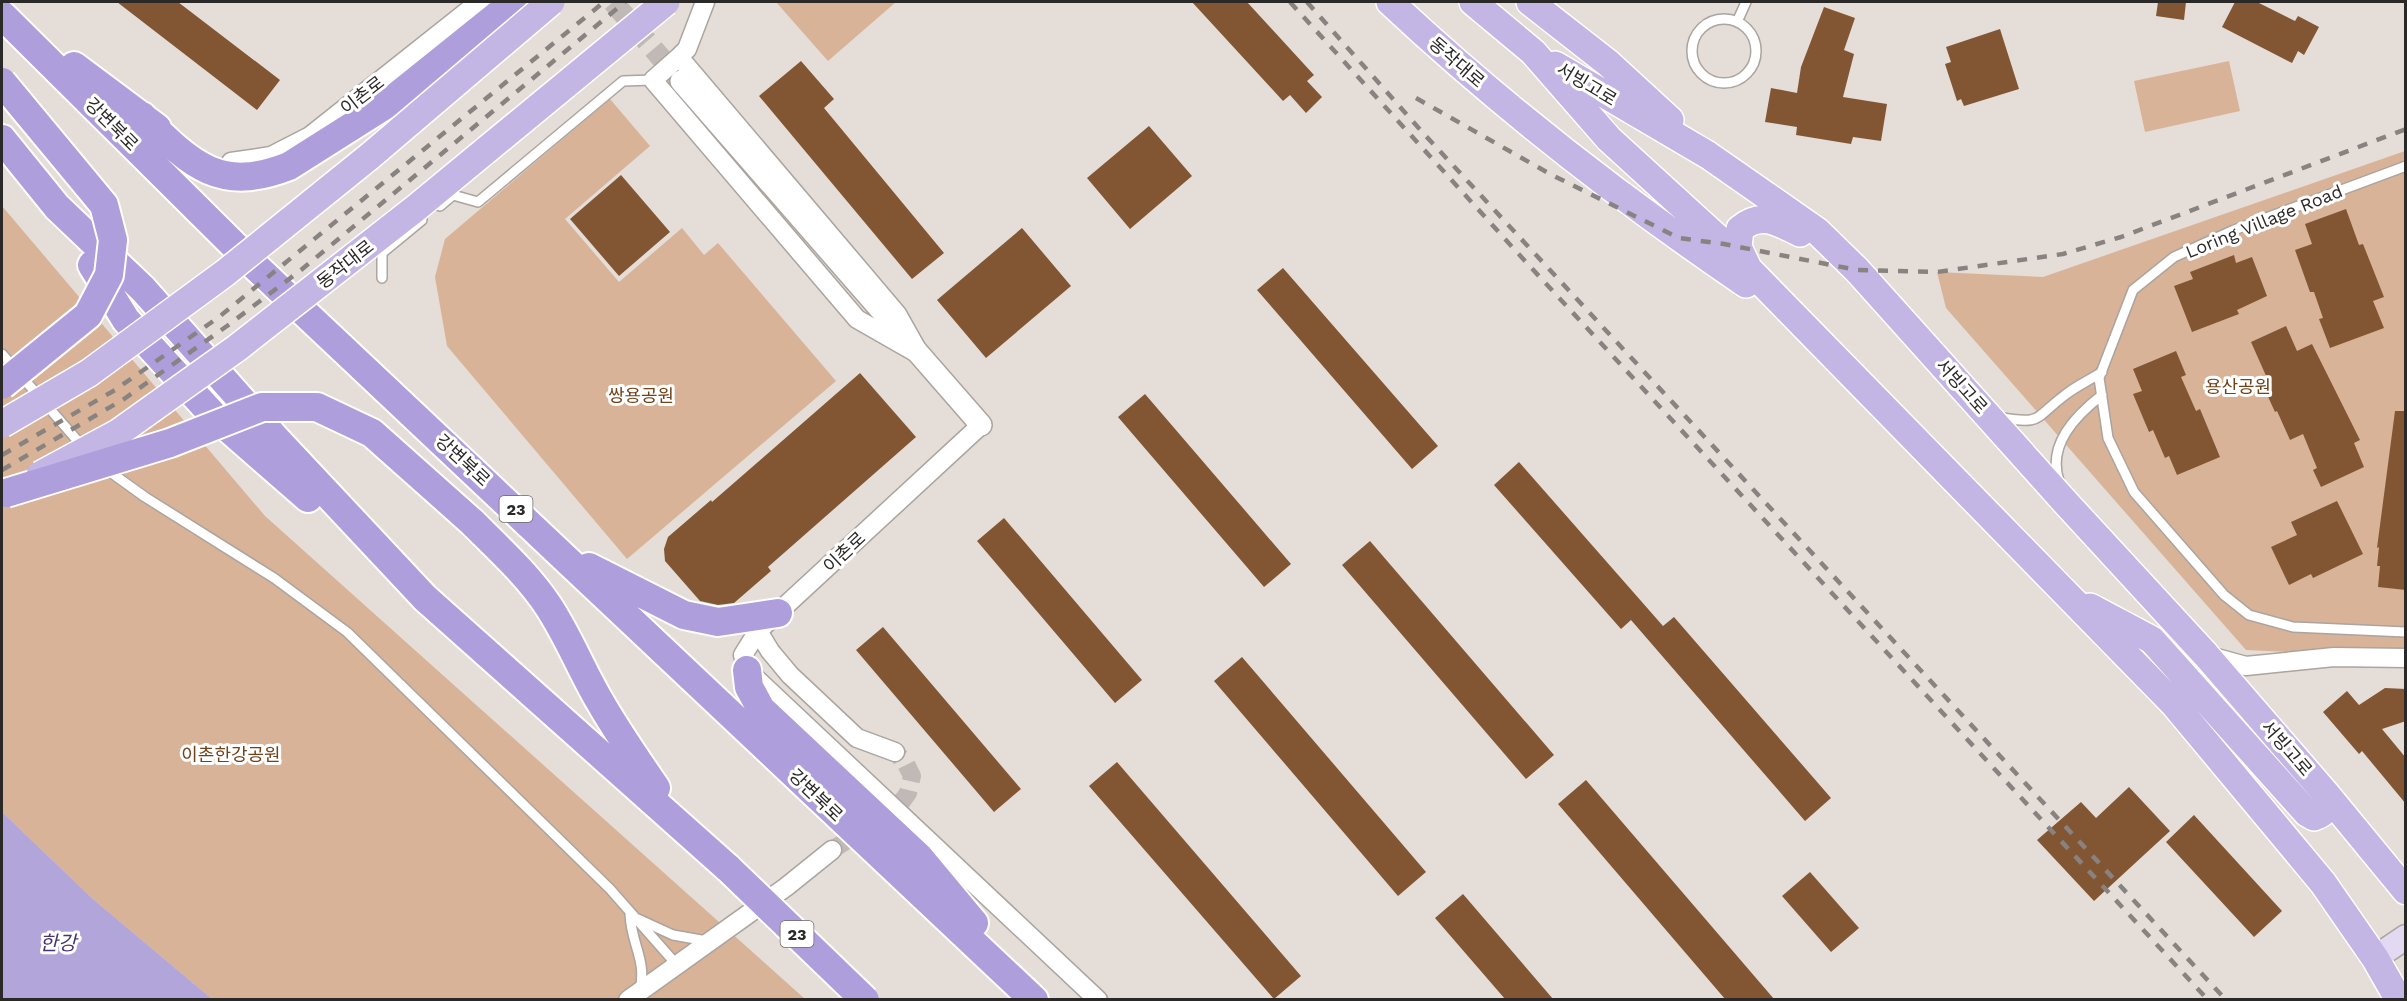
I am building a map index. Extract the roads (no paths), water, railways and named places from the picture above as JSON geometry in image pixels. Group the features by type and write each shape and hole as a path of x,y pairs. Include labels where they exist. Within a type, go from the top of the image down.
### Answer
{"highway":[{"path":"142,116 185,158 215,174 243,177 271,173 289,166 387,104 514,2"},
{"path":"2,14 165,135 200,156 231,162"},
{"name":"강변북로","path":"2,14 256,267 566,555 1035,999"},
{"path":"2,82 104,205 113,240 109,275 88,315 2,385"},
{"name":"23","path":"2,140 57,207 143,289 276,439 425,598 684,826 865,999"},
{"path":"4,494 170,443 261,407 317,407 372,433 472,522 520,569 548,605 577,652 597,697 620,736 684,826"},
{"path":"566,555 684,615 718,622 768,622"},
{"path":"747,670 749,687 761,709 920,857 1035,999"}],"main road":[{"path":"2,424 89,374 225,273 370,156 551,2"},
{"name":"동작대로","path":"4,494 118,433 237,348 416,208 666,2"},
{"name":"동작대로","path":"1390,2 1462,69 1526,119 1679,238 1788,312"},
{"name":"서빙고로","path":"1473,2 1533,52 1609,139 1689,211 2175,704 2323,883 2375,958 2399,999"},
{"path":"1530,2 1608,63 1708,155"},
{"name":"서빙고로","path":"1533,52 1708,155 1817,231 2206,655 2406,891"},
{"path":"1751,273 1738,247 1740,229 1751,220 1772,219 1836,250"},
{"name":"서빙고로","path":"2068,595 2152,640 2307,813 2314,817 2321,814 2328,806 2327,795"},
{"path":"2375,958 2404,942"}],"street":[{"name":"이촌로","path":"231,162 271,156 310,136 479,2"},
{"path":"705,2 687,49 653,80 857,319 920,355"},
{"path":"680,57 897,314 920,355"},
{"name":"이촌로","path":"681,81 981,425 768,622 743,655 747,670"},
{"path":"768,622 770,651 790,675 857,738 894,752"},
{"path":"2206,655 2246,666 2334,657 2406,658"},
{"path":"747,670 1098,999"},
{"path":"633,995 786,887 832,850"}],"lane":[{"path":"1737,22 1746,2"},
{"path":"1721,19 1737,22 1748,30 1754,39 1756,58 1752,68 1737,81 1716,83 1698,70 1693,60 1695,38 1710,22 1721,19"},
{"path":"435,209 453,195 478,202 623,81 653,80"},
{"name":"Loring Village Road","path":"2406,166 2234,230 2174,257 2133,290 2099,378 2108,438 2134,492 2224,595 2249,615 2293,627 2406,632"},
{"path":"382,278 382,253 427,217"},
{"path":"2,354 70,436 118,480 274,578 347,632 610,889 676,964"},
{"path":"1988,415 2018,422 2035,419 2045,414 2066,394 2102,372"},
{"path":"2066,504 2055,469 2059,442 2085,408 2102,394"},
{"path":"630,914 673,935 713,937"},
{"path":"630,914 631,935 644,971 633,995"}],"water":[{"name":"한강","path":"2,812 94,900 212,999 2,999"}],"tunnel":[{"path":"613,2 681,81"},
{"path":"832,850 897,808 908,793 912,776 905,762 895,752"}],"railway":[{"path":"2,455 115,390 219,317 604,2"},
{"path":"2,470 124,399 227,326 301,270 625,2"},
{"path":"1290,2 1525,261 2208,1000"},
{"path":"1307,2 1424,134 2226,1000"},
{"path":"1416,98 1550,174 1679,238 1724,244 1857,270 1937,272 2063,254 2121,237 2406,129"}],"park label":[{"name":"용산공원","path":"2238,386"},
{"name":"쌍용공원","path":"641,395"},
{"name":"이촌한강공원","path":"231,754"}]}
